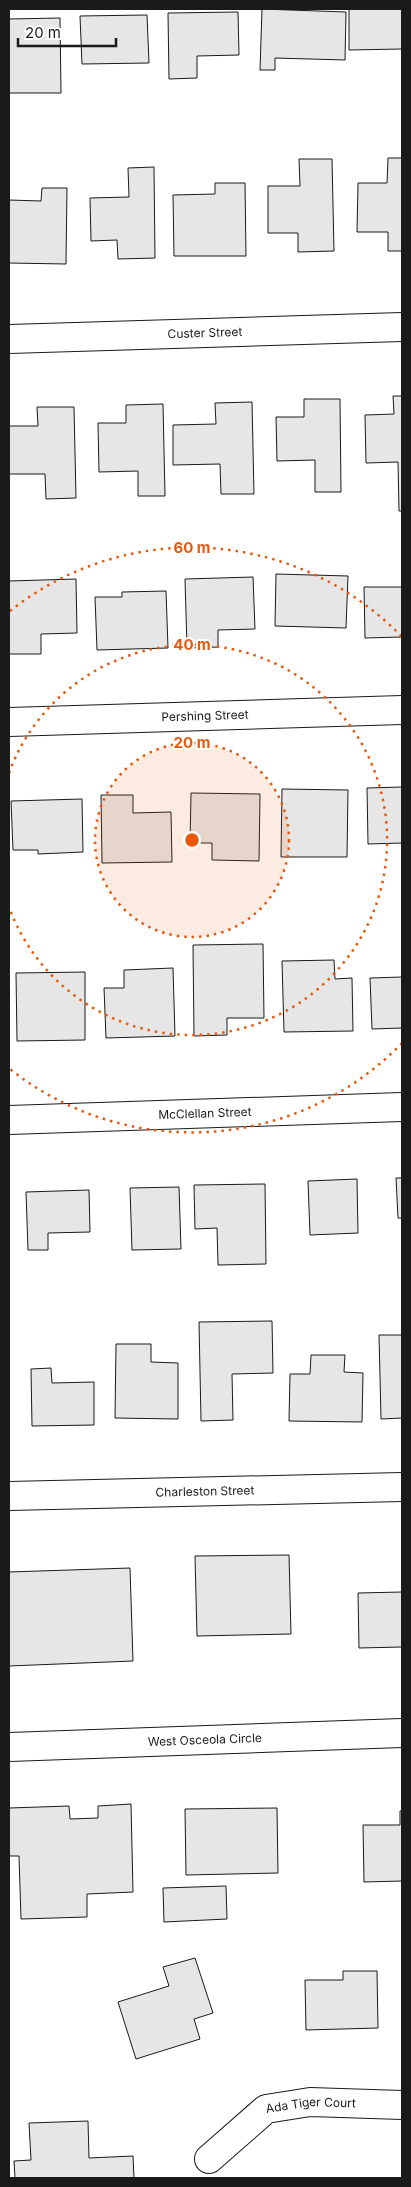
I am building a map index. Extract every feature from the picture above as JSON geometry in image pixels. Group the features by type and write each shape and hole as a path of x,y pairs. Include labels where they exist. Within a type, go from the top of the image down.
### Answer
{"street":[{"name":"Custer Street","path":"9,339 402,327"},
{"name":"Pershing Street","path":"9,722 402,710"},
{"name":"McClellan Street","path":"9,1120 402,1107"},
{"name":"Charleston Street","path":"9,1496 402,1487"},
{"name":"West Osceola Circle","path":"9,1747 402,1733"},
{"name":"Ada Tiger Court","path":"209,2159 266,2109 310,2102 402,2104"}],"building":[{"path":"262,9 346,12 345,60 275,58 275,70 260,70"},
{"path":"349,9 402,9 402,49 349,50"},
{"path":"238,12 239,55 197,56 197,78 169,79 168,13"},
{"path":"147,15 149,63 82,64 80,16"},
{"path":"60,18 61,93 9,93 9,19"},
{"path":"388,158 402,158 402,251 388,251 388,232 357,232 358,183 387,183"},
{"path":"299,159 332,159 334,251 298,252 298,233 268,233 268,186 300,186"},
{"path":"154,167 155,258 118,259 117,240 91,241 90,198 129,197 128,168"},
{"path":"215,183 245,183 246,256 174,256 173,195 215,194"},
{"path":"42,188 67,188 66,264 9,263 9,200 41,201"},
{"path":"393,396 402,396 402,511 399,511 398,462 366,463 365,415 394,414"},
{"path":"304,399 340,399 341,492 315,492 315,460 277,461 276,417 304,417"},
{"path":"252,402 254,494 221,494 220,464 173,465 173,425 216,424 215,403"},
{"path":"163,404 165,496 138,496 138,471 99,472 98,423 126,423 126,405"},
{"path":"37,407 74,407 76,498 46,499 45,474 9,474 9,426 38,426"},
{"path":"276,574 348,576 346,628 275,626"},
{"path":"253,577 255,629 218,630 218,647 187,648 185,579"},
{"path":"76,579 77,633 41,634 41,654 9,654 9,581"},
{"path":"364,587 402,587 402,637 365,638"},
{"path":"166,591 168,648 97,650 95,597 122,597 122,592"},
{"path":"402,787 402,843 368,844 367,788"},
{"path":"282,789 348,790 347,857 281,857"},
{"path":"191,793 260,794 259,861 212,860 212,843 190,843"},
{"path":"101,795 133,795 133,813 171,812 172,862 102,863"},
{"path":"82,799 83,852 38,854 38,850 13,850 11,801"},
{"path":"263,944 264,1018 227,1018 227,1035 194,1036 193,945"},
{"path":"334,960 335,979 352,978 353,1031 284,1032 282,961"},
{"path":"173,968 175,1036 106,1038 104,988 124,988 124,970"},
{"path":"85,972 85,1040 17,1041 16,973"},
{"path":"402,977 402,1028 372,1029 370,978"},
{"path":"396,1178 402,1178 402,1218 398,1218"},
{"path":"357,1179 358,1233 310,1235 308,1181"},
{"path":"265,1184 266,1264 218,1265 217,1228 195,1229 194,1185"},
{"path":"179,1187 181,1249 132,1250 130,1188"},
{"path":"89,1190 90,1232 48,1233 48,1250 28,1250 26,1192"},
{"path":"272,1321 273,1373 232,1374 233,1420 201,1421 199,1322"},
{"path":"379,1335 402,1335 402,1418 381,1419"},
{"path":"116,1344 151,1344 151,1362 178,1363 178,1419 115,1418"},
{"path":"311,1355 345,1355 344,1372 363,1373 362,1422 289,1421 290,1374 310,1374"},
{"path":"51,1368 52,1383 94,1382 94,1425 32,1426 31,1369"},
{"path":"289,1555 291,1634 197,1636 195,1556"},
{"path":"130,1568 133,1661 9,1666 9,1572"},
{"path":"402,1592 402,1647 359,1648 358,1593"},
{"path":"131,1804 133,1892 87,1894 87,1917 21,1919 19,1856 9,1856 9,1808 69,1806 70,1819 98,1818 98,1806"},
{"path":"277,1808 278,1873 186,1875 185,1809"},
{"path":"400,1811 402,1811 402,1881 364,1882 363,1825 400,1825"},
{"path":"226,1886 227,1919 164,1922 163,1888"},
{"path":"195,1958 213,2013 194,2019 200,2039 136,2059 118,2002 169,1986 163,1967"},
{"path":"343,1971 377,1971 378,2028 306,2030 305,1980 343,1980"},
{"path":"88,2121 89,2158 133,2156 134,2178 15,2178 14,2161 31,2160 29,2123"}]}
